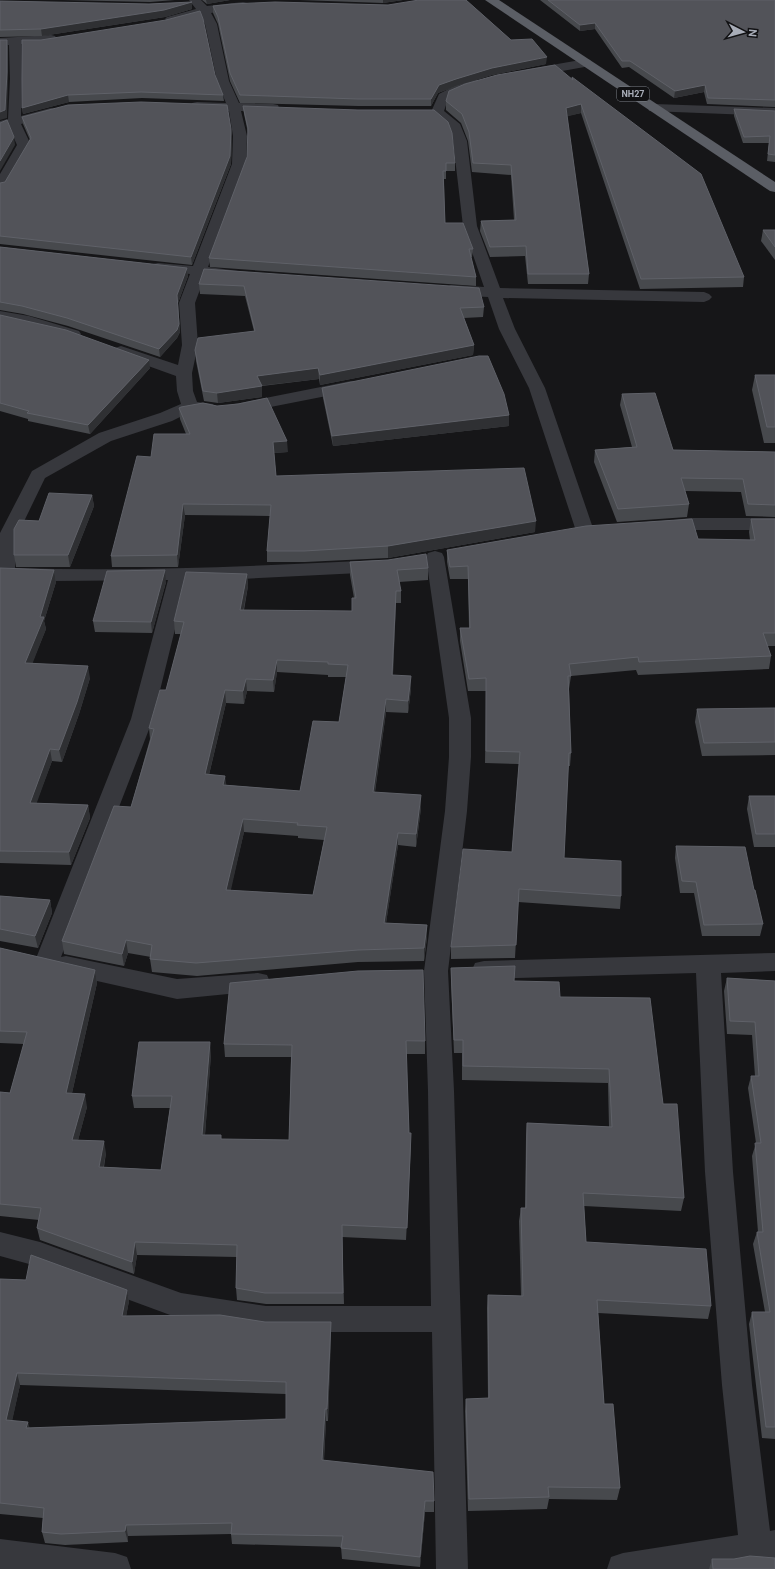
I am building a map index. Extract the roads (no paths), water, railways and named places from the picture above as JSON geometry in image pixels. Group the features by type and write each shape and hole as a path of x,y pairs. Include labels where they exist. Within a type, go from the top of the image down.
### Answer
{"highway":[{"name":"NH27","path":"491,0 775,188"}],"street":[{"path":"181,4 258,4"},
{"path":"158,22 199,4"},
{"path":"190,406 185,391 184,373 190,344 187,303 239,164 240,136 234,106 223,81 211,24 199,4"},
{"path":"0,42 42,41 65,37"},
{"path":"0,186 24,145 14,122 16,79 15,42"},
{"path":"516,75 586,63"},
{"path":"437,112 443,97 460,88 488,81"},
{"path":"184,106 234,106 289,109"},
{"path":"654,108 775,112"},
{"path":"0,124 14,122 62,109"},
{"path":"421,112 437,112 455,127 460,141 470,226 507,329 537,388 584,532"},
{"path":"145,265 199,272 245,275"},
{"path":"440,289 494,294 704,297"},
{"path":"0,316 29,321 86,338"},
{"path":"106,345 184,373"},
{"path":"363,384 239,408 218,410 190,406 166,416 104,437 38,475 6,540 2,572 54,575 221,574 396,564"},
{"path":"644,527 690,524 775,524"},
{"path":"435,557 460,718 460,757 456,812 425,971 441,1091 452,1569"},
{"path":"47,961 142,718 179,574"},
{"path":"24,956 177,989 280,980"},
{"path":"425,971 775,962"},
{"path":"623,1569 766,1547 737,1385 719,1172 708,964"},
{"path":"0,1244 40,1255 181,1306 266,1318 447,1319"},
{"path":"0,1555 115,1569"}]}
